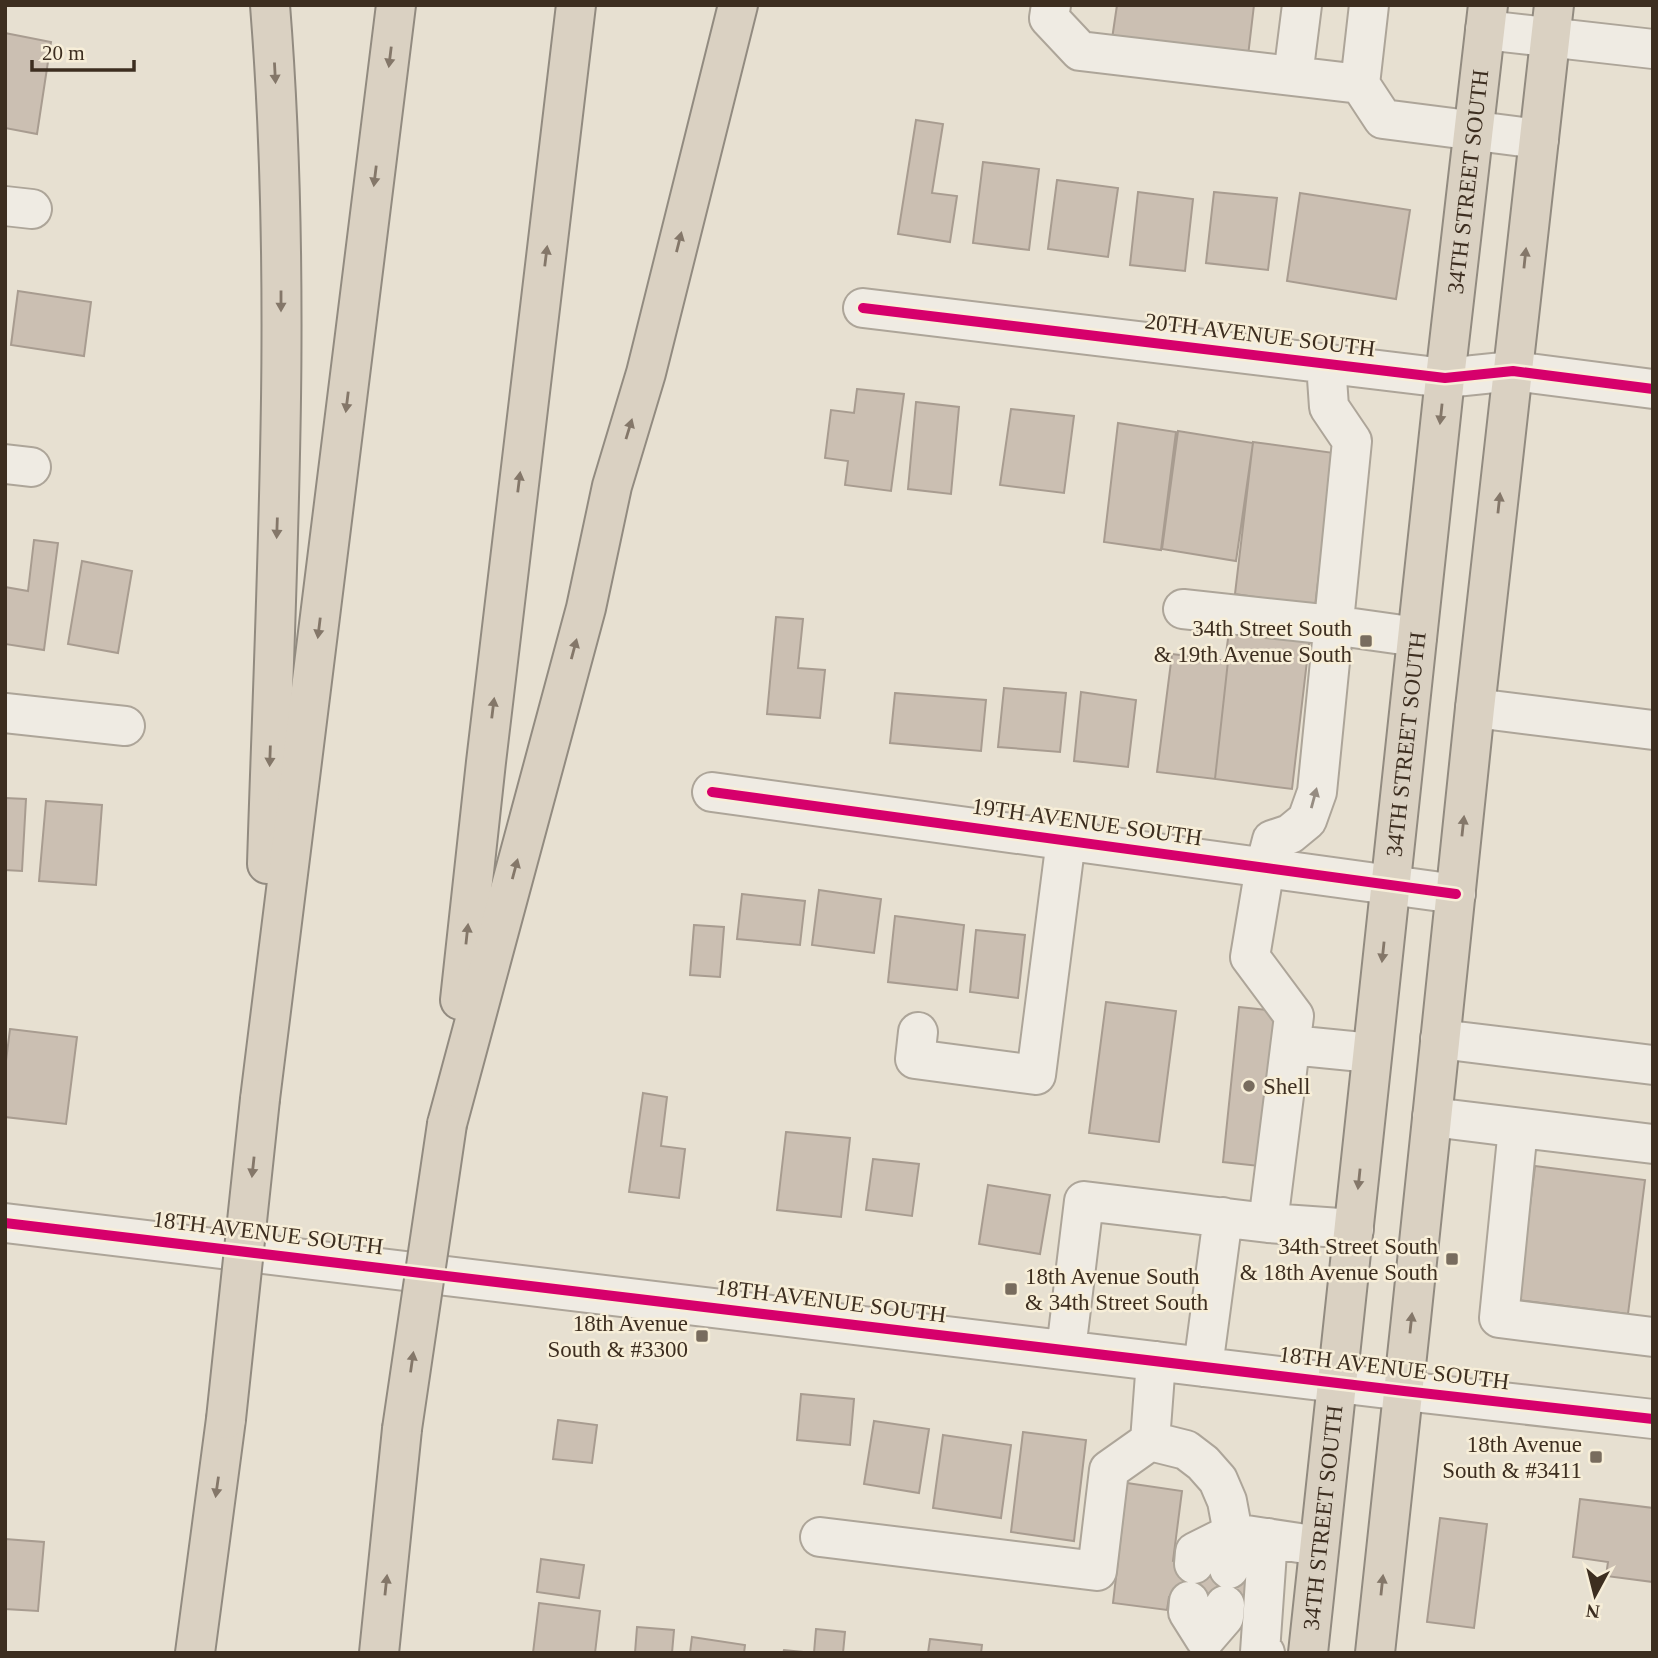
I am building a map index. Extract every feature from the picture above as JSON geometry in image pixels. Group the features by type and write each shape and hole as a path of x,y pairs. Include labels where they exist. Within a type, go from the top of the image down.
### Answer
{"highway":[{"path":"260,1099 281,397 276,76 270,5"},
{"path":"195,1653 226,1419 260,1099 396,5"},
{"path":"379,1653 402,1429 447,1124 486,762 576,5"},
{"path":"447,1124 586,608 612,486 646,373 738,5"},
{"name":"34TH STREET SOUTH","path":"1308,1653 1445,378 1487,18"},
{"path":"1375,1653 1475,708 1552,21"}],"street":[{"path":"1051,5 1049,18 1080,51 1360,84"},
{"path":"1293,76 1302,5"},
{"path":"1369,5 1360,84 1383,119 1539,139"},
{"path":"1487,18 1552,21 1653,49"},
{"name":"20TH AVENUE SOUTH","path":"863,309 1445,378 1513,371 1653,388"},
{"path":"1268,1223 1294,1016 1250,957 1272,840 1290,834 1307,820 1317,792 1352,441 1329,407 1326,364"},
{"path":"1183,609 1417,637"},
{"path":"1475,708 1653,730"},
{"path":"5,713 125,726"},
{"name":"19TH AVENUE SOUTH","path":"712,792 1456,894"},
{"path":"918,1032 915,1059 1036,1075 1066,840"},
{"path":"1440,1039 1653,1065"},
{"path":"1291,1045 1372,1053"},
{"path":"1432,1117 1653,1144"},
{"path":"1518,1128 1499,1318 1653,1337"},
{"path":"1066,1350 1084,1201 1268,1223 1354,1229"},
{"path":"1203,1367 1223,1217"},
{"name":"18TH AVENUE SOUTH","path":"5,1223 1653,1419"},
{"path":"1150,1441 1156,1362"},
{"path":"820,1536 1097,1571 1109,1470 1150,1441 1186,1450 1203,1463 1218,1480 1227,1501 1223,1568 1263,1652"},
{"path":"1263,1652 1205,1646 1188,1612 1223,1568 1319,1546"}],"building":[{"path":"1117,5 1254,5 1248,56 1112,39"},
{"path":"5,33 51,42 37,134 5,128"},
{"path":"916,120 943,124 932,193 957,196 950,242 898,234"},
{"path":"983,162 1039,169 1029,250 973,243"},
{"path":"1057,180 1118,188 1108,257 1048,249"},
{"path":"1138,192 1193,199 1185,271 1130,265"},
{"path":"1214,192 1277,198 1268,270 1206,263"},
{"path":"1300,193 1410,210 1396,299 1287,281"},
{"path":"18,291 91,302 84,356 11,345"},
{"path":"857,389 904,394 891,491 845,485 848,461 825,458 831,410 854,413"},
{"path":"916,402 959,407 951,494 908,489"},
{"path":"1011,409 1074,416 1064,493 1000,485"},
{"path":"1118,423 1176,432 1161,550 1104,542"},
{"path":"1178,431 1253,443 1236,561 1162,549"},
{"path":"1253,442 1334,453 1315,606 1235,594"},
{"path":"34,540 58,543 44,650 5,644 5,587 28,591"},
{"path":"82,561 132,571 118,653 68,644"},
{"path":"776,617 803,619 798,668 825,670 820,718 767,714"},
{"path":"1230,624 1310,635 1292,789 1215,779"},
{"path":"1172,654 1228,661 1215,779 1157,772"},
{"path":"1004,688 1066,693 1060,752 998,747"},
{"path":"1081,692 1136,700 1128,767 1074,761"},
{"path":"895,693 986,700 981,751 890,743"},
{"path":"5,798 26,799 22,871 5,870"},
{"path":"46,801 102,805 96,885 39,881"},
{"path":"819,890 881,899 874,953 812,945"},
{"path":"742,894 805,901 800,945 737,939"},
{"path":"895,916 964,925 957,990 888,982"},
{"path":"694,925 724,927 720,977 690,975"},
{"path":"976,930 1025,935 1018,998 970,992"},
{"path":"1106,1002 1176,1011 1159,1142 1089,1133"},
{"name":"Shell","path":"1239,1007 1276,1011 1259,1166 1223,1162"},
{"path":"10,1029 77,1037 66,1124 5,1117 5,1069"},
{"path":"643,1093 667,1097 661,1146 685,1149 679,1198 629,1192"},
{"path":"786,1132 850,1138 841,1217 777,1210"},
{"path":"873,1159 919,1164 912,1216 866,1210"},
{"path":"1535,1166 1645,1180 1628,1314 1518,1300"},
{"path":"988,1185 1050,1195 1040,1254 979,1244"},
{"path":"801,1394 854,1399 850,1445 797,1440"},
{"path":"558,1420 597,1425 592,1463 553,1459"},
{"path":"874,1421 929,1429 919,1493 864,1484"},
{"path":"1023,1432 1086,1440 1074,1541 1011,1532"},
{"path":"943,1435 1011,1445 1001,1518 933,1508"},
{"path":"1127,1483 1182,1491 1173,1561 1254,1572 1249,1608 1169,1597 1167,1610 1113,1603"},
{"path":"1580,1499 1653,1508 1653,1582 1606,1576 1608,1562 1573,1557"},
{"path":"1440,1518 1487,1524 1474,1628 1427,1622"},
{"path":"5,1539 44,1542 38,1611 5,1609"},
{"path":"541,1559 584,1565 579,1598 537,1592"},
{"path":"539,1603 600,1611 595,1653 533,1653"},
{"path":"637,1627 674,1630 672,1653 635,1653"},
{"path":"816,1629 845,1632 843,1653 814,1653"},
{"path":"692,1637 745,1645 744,1653 690,1653"},
{"path":"930,1639 982,1645 981,1653 928,1653"},
{"path":"784,1650 814,1653 783,1653"}],"cycle path":[{"path":"863,308 1445,378 1513,371 1653,389"},
{"path":"712,792 1456,894"},
{"path":"5,1223 1653,1419"}],"place":[{"name":"34th Street South & 19th Avenue South","path":"1366,641"},
{"name":"Shell","path":"1249,1086"},
{"name":"34th Street South & 18th Avenue South","path":"1452,1259"},
{"name":"18th Avenue South & 34th Street South","path":"1011,1289"},
{"name":"18th Avenue South & #3300","path":"702,1336"},
{"name":"18th Avenue South & #3411","path":"1596,1457"}]}
